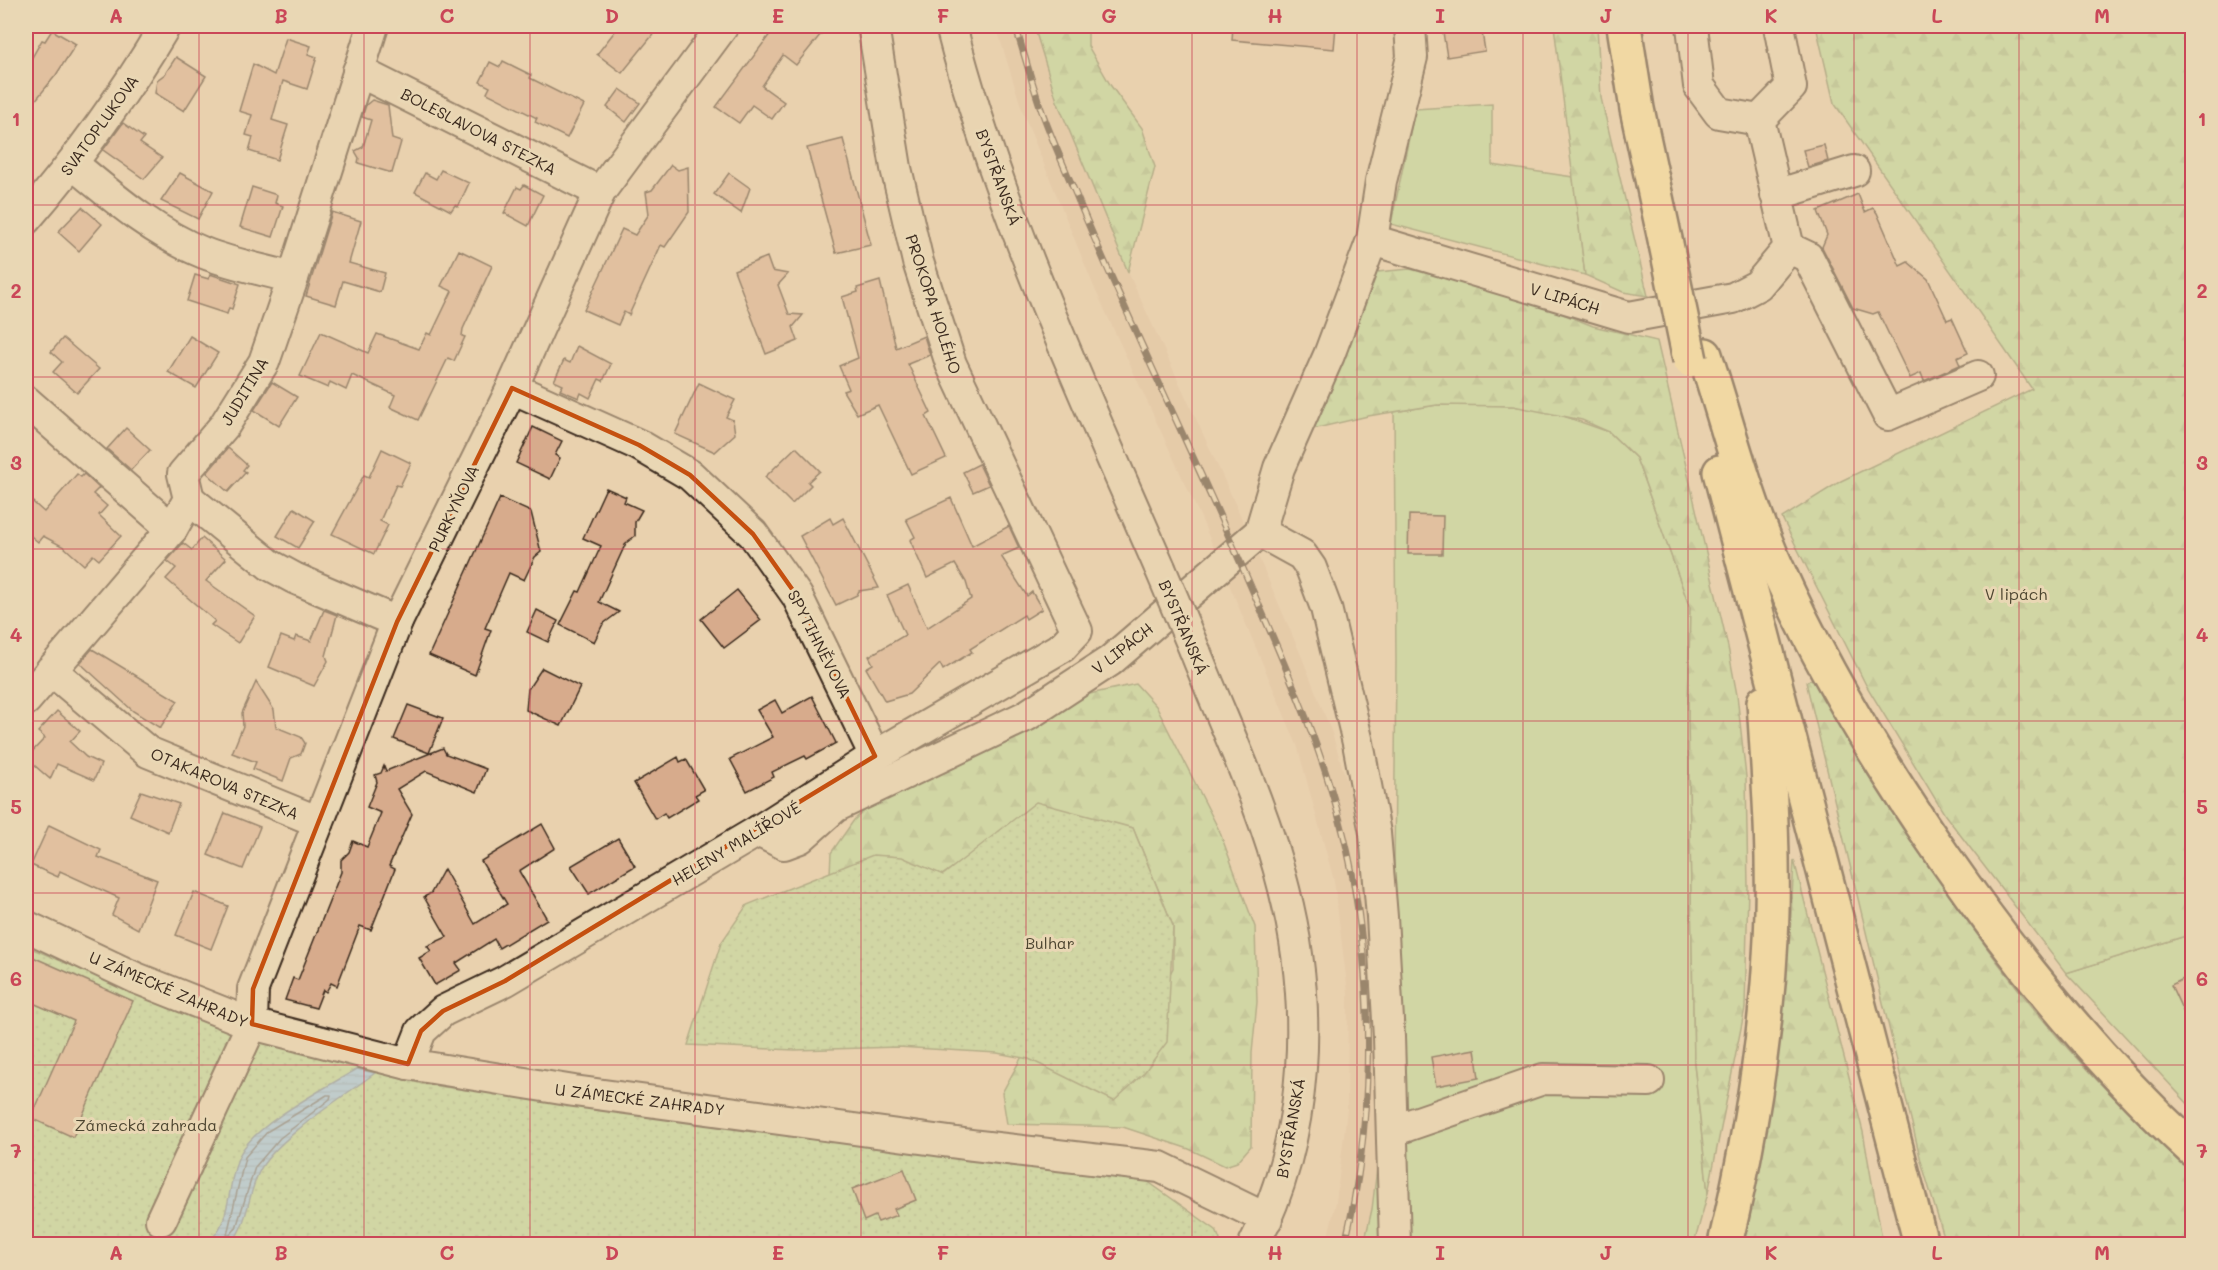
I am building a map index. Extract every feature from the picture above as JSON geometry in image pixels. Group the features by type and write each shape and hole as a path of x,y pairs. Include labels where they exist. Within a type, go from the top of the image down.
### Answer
{"main road":[{"path":"1624,26 1636,109 1666,244 1697,358 1818,856 1921,1245"},
{"path":"1697,358 1776,566 1810,637 1872,749 1988,922 2029,974 2094,1049 2193,1149"},
{"path":"1725,1245 1738,1188 1760,1060 1771,938 1771,814 1759,620"}],"street":[{"name":"SVATOPLUKOVA","path":"26,219 73,164 143,63 165,26"},
{"name":"JUDITINA","path":"189,499 183,474 224,426 264,362 294,278 373,26"},
{"name":"PURKYŇOVA","path":"252,1024 254,989 397,622 512,388 600,192 723,26"},
{"name":"PROKOPA HOLÉHO","path":"873,26 898,179 918,262 951,364 1077,631"},
{"name":"BYSTŘANSKÁ","path":"951,26 968,90 999,180 1195,651 1272,848 1284,889 1295,942 1301,1024 1297,1106 1279,1188 1261,1232"},
{"path":"1395,1245 1381,905 1375,833 1356,731 1326,608 1311,568 1302,555 1260,532 1279,468 1329,355 1372,240 1381,181 1412,57 1410,26"},
{"path":"1692,26 1699,86 1719,113 1759,120"},
{"path":"1759,120 1791,87 1779,26"},
{"name":"BOLESLAVOVA STEZKA","path":"358,71 600,192"},
{"path":"1759,120 1789,248 1808,257 1888,415 1978,376"},
{"path":"73,164 133,213 168,236 205,254 294,278"},
{"path":"1776,195 1854,171"},
{"name":"V LIPÁCH","path":"1372,240 1629,317 1733,298 1758,285 1789,248"},
{"name":"SPYTIHNĚVOVA","path":"512,388 639,445 690,475 753,534 797,596 875,756"},
{"path":"26,401 172,529"},
{"path":"26,700 172,529 189,499 270,565 294,578 397,622"},
{"name":"V LIPÁCH","path":"758,831 784,844 800,838 835,807 1026,716 1110,661 1260,532"},
{"name":"HELENY MALÍŘOVÉ","path":"408,1064 421,1031 443,1011 505,981 758,831 875,756 1062,647 1077,631"},
{"name":"OTAKAROVA STEZKA","path":"51,670 148,752 319,822"},
{"name":"U ZÁMECKÉ ZAHRADY","path":"26,926 136,978 252,1024 408,1064 858,1140 1160,1167 1261,1232"},
{"path":"161,1220 252,1024"},
{"path":"1392,1131 1543,1079 1649,1082"}],"highlighted area":[{"path":"512,388 639,445 690,475 753,534 797,596 875,756 505,981 443,1011 421,1031 408,1064 252,1024 253,989 397,622"}],"shaded area":[{"path":"996,26 1034,26 1057,101 1128,272 1235,503 1301,655 1332,733 1353,802 1371,875 1384,1111 1372,1209 1364,1244 1326,1244 1336,1202 1347,1109 1348,993 1334,881 1297,745 1201,518 1094,287 1023,113"}],"green space":[{"path":"1034,26 1088,26 1088,46 1111,86 1142,128 1155,167 1128,272 1057,101"},
{"path":"1554,26 1597,26 1601,98 1648,296 1623,292 1585,275"},
{"name":"V lipách","path":"1816,26 2192,26 2192,934 2066,973 1945,815 1866,685 1782,518 1841,481 2032,389 1834,103"},
{"path":"1492,104 1492,165 1573,177 1585,275 1391,224 1415,109"},
{"path":"1410,269 1528,300 1593,326 1657,341 1728,647 1737,695 1746,777 1748,887 1745,1008 1708,1193 1694,1063 1688,717 1690,608 1636,458 1609,432 1582,420 1513,406 1437,405 1368,416 1313,429 1362,300 1377,272"},
{"path":"1437,405 1513,406 1555,413 1609,432 1636,458 1690,608 1688,717 1694,1063 1708,1193 1694,1244 1364,1244 1372,1209 1384,1111 1377,925 1394,875 1396,661 1394,412"},
{"path":"1812,679 1938,878 2006,974 2095,1078 2192,1173 2192,1244 1946,1244 1921,1161 1806,682"},
{"path":"1136,684 1156,706 1219,830 1255,927 1257,1002 1252,1053 1251,1146 1237,1162 1225,1166 1189,1149 1123,1127 1007,1124 1002,1093 1043,1018 1158,996 1173,968 1173,926 1133,828 963,860 942,875 909,861 886,856 875,857 830,874 831,853 854,820 872,804 975,757 1085,695"},
{"name":"Bulhar","path":"1036,802 1133,828 1173,926 1167,1042 1143,1074 1114,1101 1029,1059 997,1053 898,1047 795,1050 688,1045 721,943 747,905 873,855 902,857 943,875"},
{"path":"1794,860 1863,1132 1883,1244 1742,1244 1790,933"},
{"path":"2192,934 2192,1108 2066,973"},
{"name":"Zámecká zahrada","path":"26,946 146,997 261,1036 422,1084 1144,1179 1216,1230 1220,1240 1217,1244 26,1244"}],"water":[{"path":"357,1069 375,1073 295,1132 267,1159 255,1181 245,1218 231,1244 206,1244 221,1226 235,1167 247,1144 259,1132 292,1108"}],"building":[{"path":"619,26 660,26 622,73 597,54"},
{"path":"776,26 810,26 821,34 796,65 783,55 762,86 784,102 772,119 752,105 739,123 716,107"},
{"path":"1233,26 1336,26 1334,49 1232,40"},
{"path":"1442,26 1481,26 1485,51 1447,57"},
{"path":"52,30 76,44 56,75 26,112 26,68 42,40 45,41"},
{"path":"286,38 311,46 308,54 317,57 307,89 283,81 272,120 288,125 277,160 249,151 253,137 246,135 252,115 239,111 253,64 274,75"},
{"path":"176,57 206,76 184,111 155,93 157,80 165,74"},
{"path":"503,61 531,75 530,78 584,105 567,138 535,122 537,118 487,93 490,87 480,82 490,62 500,67"},
{"path":"620,89 640,103 626,122 607,107"},
{"path":"372,100 388,105 392,139 401,142 392,173 358,163 359,158 355,151 363,147 371,120 362,117 366,105"},
{"path":"123,123 144,138 140,143 162,158 144,179 103,150"},
{"path":"843,139 871,245 836,253 807,148"},
{"path":"1824,145 1828,161 1808,167 1803,150"},
{"path":"671,165 678,170 688,167 689,212 665,247 661,245 629,315 624,312 618,325 584,310 622,229 635,235 649,214 646,192 652,190"},
{"path":"441,170 469,183 458,207 455,205 451,211 415,192 425,173 436,179"},
{"path":"180,173 213,191 198,219 161,201"},
{"path":"729,173 750,188 741,213 714,194"},
{"path":"524,185 543,195 528,226 504,213 517,187 521,189"},
{"path":"252,187 277,195 275,203 283,206 273,237 240,227"},
{"path":"1858,194 1865,212 1873,208 1877,213 1900,266 1908,262 1928,279 1947,320 1952,318 1968,353 1957,358 1960,365 1924,381 1921,373 1910,378 1878,312 1873,314 1853,308 1822,247 1827,235 1818,211"},
{"path":"82,207 102,224 79,251 58,232"},
{"path":"332,212 361,221 349,263 385,273 380,292 343,281 336,305 306,296"},
{"path":"459,250 492,266 463,329 462,336 465,337 454,361 448,358 418,420 390,407 395,395 352,375 346,390 330,382 328,388 300,376 321,332 368,353 377,334 419,349 427,333 431,335 452,291 441,286"},
{"path":"767,257 772,271 788,274 778,285 789,314 803,315 793,327 798,341 766,354 734,270"},
{"path":"210,274 240,284 232,309 229,308 227,314 187,301 195,275 209,279"},
{"path":"880,281 896,348 924,336 930,355 908,364 931,413 926,416 946,458 911,474 878,405 857,414 843,391 849,389 839,366 858,358 842,297 858,292 857,288"},
{"path":"190,336 218,353 196,388 168,372"},
{"path":"63,338 99,369 77,393 53,372 62,362 51,352"},
{"path":"577,346 611,364 603,381 599,379 590,398 581,393 579,398 560,390 563,385 554,381 564,360 570,363"},
{"path":"272,382 297,397 279,426 254,410"},
{"path":"699,383 735,400 726,417 733,420 735,434 715,452 675,434"},
{"path":"533,427 562,441 555,455 560,458 550,479 516,463"},
{"path":"126,428 150,450 131,470 107,449"},
{"path":"796,447 820,471 808,482 811,485 792,504 765,477"},
{"path":"228,448 247,465 243,470 246,472 228,492 207,473"},
{"path":"382,449 411,463 400,486 396,485 380,521 388,525 374,554 332,534 364,475 369,477"},
{"path":"979,464 989,485 973,492 963,472"},
{"path":"77,474 81,477 84,474 99,488 93,494 107,506 99,515 121,536 99,560 93,555 84,565 64,547 43,536 38,542 26,532 26,496 44,512"},
{"path":"606,488 626,497 624,502 642,510 635,522 635,536 626,543 599,602 619,612 603,624 594,642 560,625 577,591 580,592 601,546 583,538"},
{"path":"500,498 531,512 541,552 535,557 524,580 509,573 485,628 491,630 475,675 429,655"},
{"path":"951,498 972,546 1009,526 1019,548 1001,556 1027,596 1032,592 1042,609 1026,619 1024,615 970,649 972,652 943,670 940,664 909,694 885,701 866,668 873,664 869,656 905,635 887,595 908,585 927,628 971,599 966,582 955,564 927,578 910,540 915,537 906,519"},
{"path":"294,508 315,521 298,548 277,536"},
{"path":"1409,515 1443,516 1442,554 1408,554"},
{"path":"830,518 833,524 843,518 879,588 859,591 857,595 836,605 800,536"},
{"path":"202,538 226,559 206,581 255,616 238,643 211,625 215,621 166,579 176,568 167,561 183,543 192,550"},
{"path":"737,590 761,620 724,648 701,619"},
{"path":"324,610 337,615 326,656 328,661 314,686 269,667 281,636 294,641 296,636 311,641"},
{"path":"537,610 558,621 548,642 527,632"},
{"path":"92,649 178,701 160,728 133,711 80,663"},
{"path":"542,668 580,687 561,726 526,710 528,689"},
{"path":"256,682 274,710 276,727 301,737 305,743 301,754 291,758 283,781 253,769 256,762 232,753 243,726 242,713"},
{"path":"812,696 836,743 807,759 805,756 772,772 774,777 747,791 730,759 773,737 757,710 775,700 782,713"},
{"path":"408,705 443,718 429,753 394,739"},
{"path":"57,711 80,731 70,742 86,757 101,764 94,780 57,764 50,779 26,758 45,738 38,732"},
{"path":"443,748 446,754 486,769 477,792 426,771 397,789 412,814 389,866 395,869 371,930 360,926 337,986 331,983 326,992 323,990 316,1008 285,1000 293,978 298,980 341,872 341,860 349,852 353,841 367,847 381,813 367,807 377,782 375,775 381,773 384,766 386,771"},
{"path":"678,757 680,762 686,759 704,790 695,795 698,799 667,818 664,813 655,819 634,783"},
{"path":"141,791 179,804 168,832 130,815"},
{"path":"225,813 260,827 243,869 208,855"},
{"path":"542,824 555,848 519,871 547,919 499,948 494,939 456,963 461,970 435,985 419,958 431,951 427,946 447,937 424,897 431,893 444,869 475,924 507,904 481,861"},
{"path":"49,825 101,850 98,857 157,880 138,929 112,915 119,898 60,871 58,877 31,865"},
{"path":"618,838 635,866 589,894 571,866"},
{"path":"194,892 228,906 211,949 176,935"},
{"path":"26,954 133,1001 73,1137 31,1118 74,1021 26,1000"},
{"path":"2193,974 2193,1033 2171,985"},
{"path":"1475,1049 1479,1078 1436,1086 1431,1057"},
{"path":"904,1169 916,1200 894,1209 897,1215 878,1222 875,1216 864,1221 852,1189"}],"railway":[{"path":"1015,26 1044,118 1099,249 1279,652 1323,763 1345,839 1360,923 1367,1015 1367,1062 1361,1154 1345,1244"}]}
